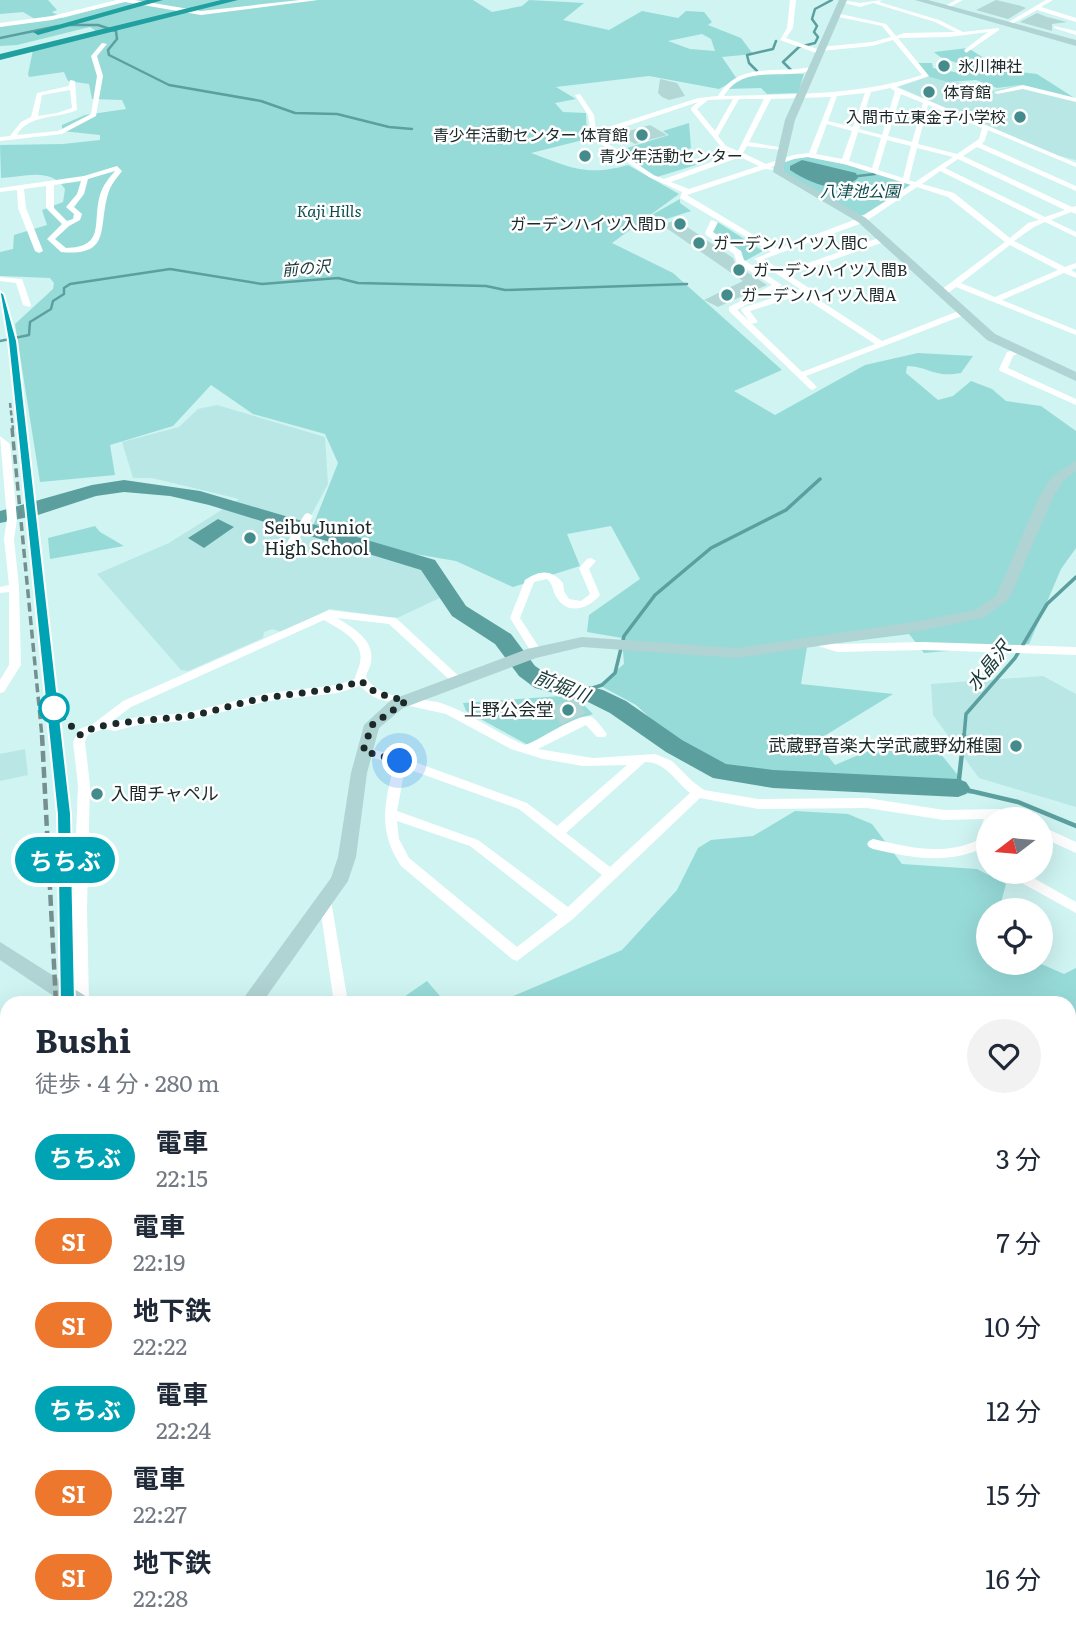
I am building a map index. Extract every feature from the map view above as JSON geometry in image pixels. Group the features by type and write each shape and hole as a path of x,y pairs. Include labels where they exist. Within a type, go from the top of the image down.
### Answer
{"highway":[{"path":"0,55 158,0"},
{"path":"0,47 175,0"},
{"path":"125,23 221,0"},
{"path":"26,35 93,22 125,23 233,0"}],"street":[{"path":"93,22 103,2 126,0 197,12 315,0"},
{"path":"793,0 790,28 782,39 820,50 872,44 895,36 961,33 1003,25"},
{"path":"919,0 1076,43"},
{"path":"946,7 960,0"},
{"path":"966,51 1003,25 1050,0"},
{"path":"783,176 778,170 781,148 800,94 843,1 860,5 877,1 937,21 961,33"},
{"path":"79,4 93,22"},
{"path":"1037,8 1076,20"},
{"path":"594,134 706,98 800,94 834,97 896,89 926,76 895,36 878,23 836,15"},
{"path":"0,25 93,22"},
{"path":"1056,27 1076,34"},
{"path":"1064,40 1076,34"},
{"path":"0,139 60,133 94,115 100,76 94,56 104,44"},
{"path":"720,97 723,88 743,75 795,73 811,69"},
{"path":"12,138 19,123 73,111 72,84 39,94 34,118"},
{"path":"997,92 1023,87 1076,100"},
{"path":"896,89 985,129 1076,165"},
{"path":"876,170 896,89"},
{"path":"845,162 868,93"},
{"path":"578,95 591,115 594,137 663,182 689,192"},
{"path":"715,136 738,96"},
{"path":"663,182 741,153 769,96"},
{"path":"812,155 834,97"},
{"path":"684,114 706,98"},
{"path":"906,179 926,102"},
{"path":"693,109 724,147 741,153 862,220 991,337 1017,352 1076,377"},
{"path":"826,122 957,156 1074,210"},
{"path":"763,331 745,310 806,290 758,259 862,220 977,144 982,140 985,129"},
{"path":"746,144 781,148"},
{"path":"977,144 1076,189"},
{"path":"776,252 683,197 689,192 800,155 812,155 876,170 951,195 1010,243 1076,276"},
{"path":"1066,169 1076,165"},
{"path":"939,168 1076,235"},
{"path":"0,190 85,178 112,169 118,171 107,180 102,190 102,221 96,242 85,249 69,251 62,249 51,239"},
{"path":"1047,176 1056,172"},
{"path":"20,188 22,208 38,247 51,239 66,223 76,220 78,214 70,207 85,178"},
{"path":"50,183 50,208 66,223"},
{"path":"944,292 1031,225 1074,210"},
{"path":"715,222 709,233 738,253 740,261 778,285 732,309 813,387"},
{"path":"782,275 884,239"},
{"path":"995,300 1076,265"},
{"path":"0,279 19,281 27,305"},
{"path":"956,284 1076,333"},
{"path":"801,292 881,344"},
{"path":"801,375 964,312"},
{"path":"1017,352 1010,354 1003,369 1076,402"},
{"path":"0,439 5,444 12,516 9,539 14,587 15,665 0,689"},
{"path":"255,996 339,881 347,857 363,751 372,725 406,701 535,653 582,642 737,653 962,619 990,609 1003,599 1052,486 1076,465"},
{"path":"291,544 308,516"},
{"path":"535,653 514,618 530,580 549,575 558,583 559,599 571,605 582,604 595,595 584,568 591,561"},
{"path":"0,590 14,587"},
{"path":"81,996 80,908 84,785 79,742 83,732 101,724 127,704 324,616 339,614 392,621 457,680"},
{"path":"324,616 351,632 362,644 367,660 360,672 361,681 376,693 464,716 524,749 541,755 582,762 642,758 667,762 699,792 766,805 867,803 976,818"},
{"path":"818,642 838,648 923,646 1028,651 1076,650"},
{"path":"101,724 115,727 138,721 185,717 269,697 338,690 361,681"},
{"path":"524,749 542,746 567,725 588,720 601,734"},
{"path":"363,751 400,761 523,806 611,875"},
{"path":"558,833 642,758"},
{"path":"400,761 388,828 393,848 405,862 517,955 568,915 699,792"},
{"path":"391,814 474,843 568,915"},
{"path":"1054,837 1076,848"},
{"path":"873,844 925,855 954,853 976,848"},
{"path":"1034,884 1076,908"},
{"path":"326,901 340,996"},
{"path":"0,950 70,996"}],"shaded area":[{"name":"入間市立東金子小学校","path":"930,76 994,90 1019,85 1076,101 1076,160 1051,154 898,87"},
{"path":"802,160 856,173 858,178 842,186 824,186 790,170 790,166"},
{"name":"Seibu Juniot High School","path":"217,405 325,437 328,484 302,532 425,566 433,574 444,596 397,618 330,609 282,632 272,629 264,632 263,638 188,671 181,670 97,574 169,543 239,499 152,478 133,478 122,442 179,427 198,409"},
{"path":"218,519 234,527 204,548 188,538"},
{"name":"武蔵野音楽大学武蔵野幼稚園","path":"1043,676 1076,694 1076,807 979,778 933,715 931,684"},
{"path":"25,749 28,775 0,781 0,754"}],"green space":[{"name":"Kaji Hills","path":"0,0 48,0 57,10 52,12 63,18 129,0 473,0 492,12 522,6 529,0 584,3 563,20 609,30 642,11 678,18 686,11 704,12 712,22 708,25 741,38 753,54 722,57 737,79 719,89 649,76 556,87 576,99 555,103 563,112 586,113 587,139 531,153 578,169 601,170 628,165 679,194 612,243 673,273 782,370 734,391 775,415 865,365 918,353 973,356 961,373 944,374 907,366 906,373 938,400 953,396 971,381 992,389 1006,401 1041,406 1076,431 1076,548 1061,569 1029,644 924,653 909,634 807,647 801,684 893,694 816,741 835,765 882,745 940,753 973,794 773,785 688,753 636,705 599,685 624,664 622,638 587,632 589,615 640,579 611,526 567,534 580,566 513,587 456,561 309,536 338,463 325,434 253,414 211,385 173,426 110,445 115,475 40,482 15,324 53,289 54,283 50,278 0,276 0,252 13,249 14,235 47,225 42,210 63,202 65,189 59,182 44,176 1,178 0,145 63,144 100,140 100,135 62,131 62,125 85,115 126,109 122,100 92,99 89,84 68,81 64,72 29,77 33,50 100,34 90,27 17,45 0,46 0,27 35,19 23,12 0,14","holes":["702,34 711,39 715,51 690,49 668,41"]},
{"path":"968,48 1003,70 1037,74 1076,99 1019,85 997,88 976,80 948,82 927,76 916,63 932,63 933,68 965,74 971,71 967,67 934,52"},
{"path":"804,74 798,93 767,94 761,88 725,89 745,75"},
{"path":"689,123 691,148 679,152 696,165 657,177 617,151 669,135 663,131"},
{"name":"八津池公園","path":"803,156 858,167 911,184 867,215 857,215 783,172 784,162"},
{"path":"680,199 680,203 691,211 654,223 648,217"},
{"path":"716,221 763,251 745,261 709,233"},
{"path":"95,526 100,532 124,546 50,559 48,538"},
{"path":"574,695 593,714 563,725 541,744 528,745 466,711 463,703"},
{"path":"795,811 848,814 872,824 902,864 976,869 976,884 1006,884 1002,898 976,898 976,975 1053,975 1053,969 1064,974 1076,968 1076,996 514,996 622,950 677,890 698,848 711,840 753,836"},
{"path":"427,981 440,996 405,996"}],"building":[{"path":"996,0 1026,8 1008,19 976,10"},
{"path":"1037,13 1067,22 1052,24 1052,31 1020,22"},
{"path":"660,79 677,83 685,96 669,100 662,97 658,93"},
{"name":"青少年活動センター 体育館","path":"650,125 667,135 635,144 618,134"},
{"path":"677,220 767,285 718,307 704,300 743,281 662,225"},
{"name":"上野公会堂","path":"574,698 586,713 561,724 550,708"}],"waterway":[{"path":"792,71 783,62 799,47 815,43 818,37 814,32 817,26 812,19 815,9 832,0"},
{"path":"70,25 98,25 116,31 117,39 108,50 109,55 169,85 261,101 295,113 337,114 389,127 412,129"},
{"path":"0,38 58,26"},
{"path":"757,71 749,63 747,55 773,49 776,41"},
{"path":"858,176 875,174"},
{"name":"前の沢","path":"0,341 29,335 30,322 51,309 53,301 64,294 64,288 70,284 170,269 262,284 338,278 358,283 486,286 505,290 687,284"},
{"path":"577,693 602,685 615,673 624,636 655,595 711,548 786,510 820,479"},
{"name":"前堀川","path":"0,517 31,511 108,487 147,487 216,501 428,565 437,574 449,599 459,611 503,639 527,671 543,682 595,696 618,707 674,746 721,772 773,779 958,788"},
{"name":"水晶沢","path":"964,737 966,714 1015,658 1047,604 1076,577"},
{"name":"前堀川","path":"964,735 958,788 1018,802 1076,826"}],"railway":[{"path":"0,294 12,341 22,429"},
{"path":"10,403 13,429"},
{"path":"12,428 42,737"},
{"path":"22,428 56,737"},
{"path":"42,735 56,996"},
{"path":"55,735 64,814 68,996"}],"train":[{"name":"ちちぶ","path":"0,294 12,341 53,698 64,814 68,996"}],"place":[{"name":"氷川神社","path":"944,66"},
{"name":"体育館","path":"929,92"},
{"name":"入間市立東金子小学校","path":"1020,117"},
{"name":"青少年活動センター 体育館","path":"642,135"},
{"name":"青少年活動センター","path":"585,156"},
{"name":"ガーデンハイツ入間D","path":"680,224"},
{"name":"ガーデンハイツ入間C","path":"699,243"},
{"name":"ガーデンハイツ入間B","path":"739,270"},
{"name":"ガーデンハイツ入間A","path":"727,295"},
{"name":"Seibu Juniot High School","path":"250,538"},
{"name":"上野公会堂","path":"568,710"},
{"name":"武蔵野音楽大学武蔵野幼稚園","path":"1016,746"},
{"name":"入間チャペル","path":"97,794"}],"route":[{"path":"54,708 80,735 101,724 115,727 138,721 185,717 269,697 338,690 361,681 376,693 406,701 397,704 378,718 372,725 363,751 400,761"}]}
